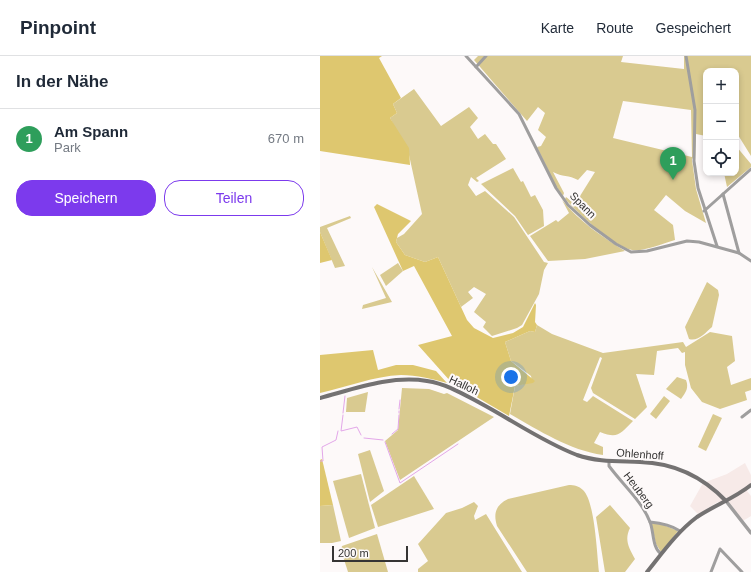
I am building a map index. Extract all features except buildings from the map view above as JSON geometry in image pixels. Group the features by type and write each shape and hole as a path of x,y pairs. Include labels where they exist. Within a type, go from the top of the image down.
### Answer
{"main road":[{"name":"Halloh","path":"320,398 397,380 416,380 435,383 463,394 564,449 590,458"},
{"name":"Ohlenhoff","path":"590,458 609,461 652,463 684,470 709,485 726,501"},
{"path":"647,572 680,530 698,516 751,485"}],"street":[{"name":"Spann","path":"466,56 519,114 556,188 568,205 590,225 616,244 631,252 687,241 717,246 739,253 751,261"},
{"path":"476,67 486,56"},
{"path":"686,56 695,110 694,160 704,211 717,246"},
{"path":"704,211 751,169"},
{"path":"723,194 739,253"},
{"path":"742,417 751,410"},
{"name":"Heuberg","path":"609,461 609,466 643,508 650,522 657,550 661,554"},
{"path":"726,501 751,533"},
{"path":"650,522 660,522 674,526 680,530"},
{"path":"711,572 720,549 742,572"},
{"path":"738,567 738,572"}],"shaded area":[{"path":"320,56 382,56 379,58 401,98 393,104 397,113 390,118 409,148 410,165 320,151"},
{"path":"478,56 623,56 621,62 684,69 684,56 751,56 751,156 739,137 739,68 703,68 703,135 696,134 695,161 692,158 692,160 696,189 706,223 685,211 666,195 654,210 673,225 675,240 648,249 632,250 615,242 587,221 565,199 566,197 575,204 595,172 587,170 578,180 553,172 564,193 563,196 556,186 537,147 541,146 546,137 538,130 545,113 538,107 527,121 474,60","holes":["623,101 691,110 692,157 613,138"]},
{"path":"414,89 441,126 469,107 478,118 470,127 478,139 485,134 493,144 496,144 506,159 476,178 479,181 477,182 471,177 468,185 476,196 485,191 514,217 544,262 548,263 544,270 539,294 522,325 517,328 492,336 483,327 486,322 474,312 486,294 474,287 468,292 473,298 461,307 438,257 425,262 405,255 396,242 397,238 404,234 422,214 409,155 390,118 397,113 393,104"},
{"path":"739,150 751,164 751,167 727,187 725,176 739,176"},
{"path":"513,168 521,182 523,181 531,197 535,195 543,210 544,226 528,235 515,216 481,184"},
{"path":"562,200 591,228 625,251 585,259 548,261 530,236 556,220 558,222 569,213"},
{"path":"377,204 411,221 398,234 396,242 405,255 425,262 438,257 467,320 474,328 493,338 513,333 523,327 535,303 535,322 537,325 535,332 530,331 505,342 511,361 535,381 533,383 515,386 509,416 451,382 418,345 452,336 414,266 403,271 374,207"},
{"path":"350,216 351,218 327,228 345,266 335,268 320,232 320,227"},
{"path":"320,232 332,260 320,263"},
{"path":"398,263 403,271 386,286 380,275"},
{"path":"372,267 392,302 362,309 363,305 386,298"},
{"path":"707,282 718,290 719,295 712,327 699,338 692,340 689,339 685,327"},
{"path":"537,325 552,334 603,353 683,342 686,347 710,332 732,336 735,361 727,367 731,385 751,378 751,390 745,392 747,400 720,409 702,402 691,388 685,365 685,352 682,353 678,348 657,351 654,375 636,374 647,407 635,419 593,393 591,388 602,358 600,357 583,400 587,402 593,396 633,421 622,432 615,435 600,432 594,443 603,447 603,455 578,449 555,439 510,414 515,386 532,382 531,376 511,361 505,342 530,331 535,332"},
{"path":"373,350 378,370 396,365 413,365 436,371 447,383 419,376 401,375 371,380 320,393 320,355"},
{"path":"677,377 686,380 687,383 686,390 681,399 666,389"},
{"path":"402,388 429,389 444,394 447,393 494,417 400,480 385,441 398,430"},
{"path":"368,392 365,412 346,412 347,398"},
{"path":"664,396 670,401 656,419 650,414"},
{"path":"713,414 722,418 706,451 698,447"},
{"path":"370,450 384,491 370,502 358,454"},
{"path":"322,459 333,505 320,506 320,460"},
{"path":"745,463 751,475 751,484 747,491 751,496 751,516 741,522 727,503 718,502 698,514 690,506 703,483 727,474"},
{"path":"361,474 375,528 349,538 333,481"},
{"path":"414,476 434,509 378,527 371,505"},
{"path":"569,485 580,488 587,496 593,516 599,572 527,572 497,526 495,517 496,510 504,501 508,499"},
{"path":"474,502 478,506 474,516 475,520 486,514 522,572 418,572 418,569 428,561 418,544 446,513"},
{"path":"333,505 341,541 320,543 320,506"},
{"path":"610,505 630,528 627,540 629,548 635,559 625,572 605,572 596,517"},
{"path":"651,523 659,523 678,531 661,552 656,544"},
{"path":"377,534 388,572 348,572 341,550 342,546"}],"waterway":[{"path":"343,413 345,396"},
{"path":"399,409 400,400"},
{"path":"343,415 341,431 357,427 361,435"},
{"path":"392,434 398,429 399,415"},
{"path":"320,461 323,461 322,447 336,440 338,431"},
{"path":"364,438 383,440"},
{"path":"385,442 400,483 458,444"}],"place":[{"name":"Am Spann","path":"673,180"}]}
